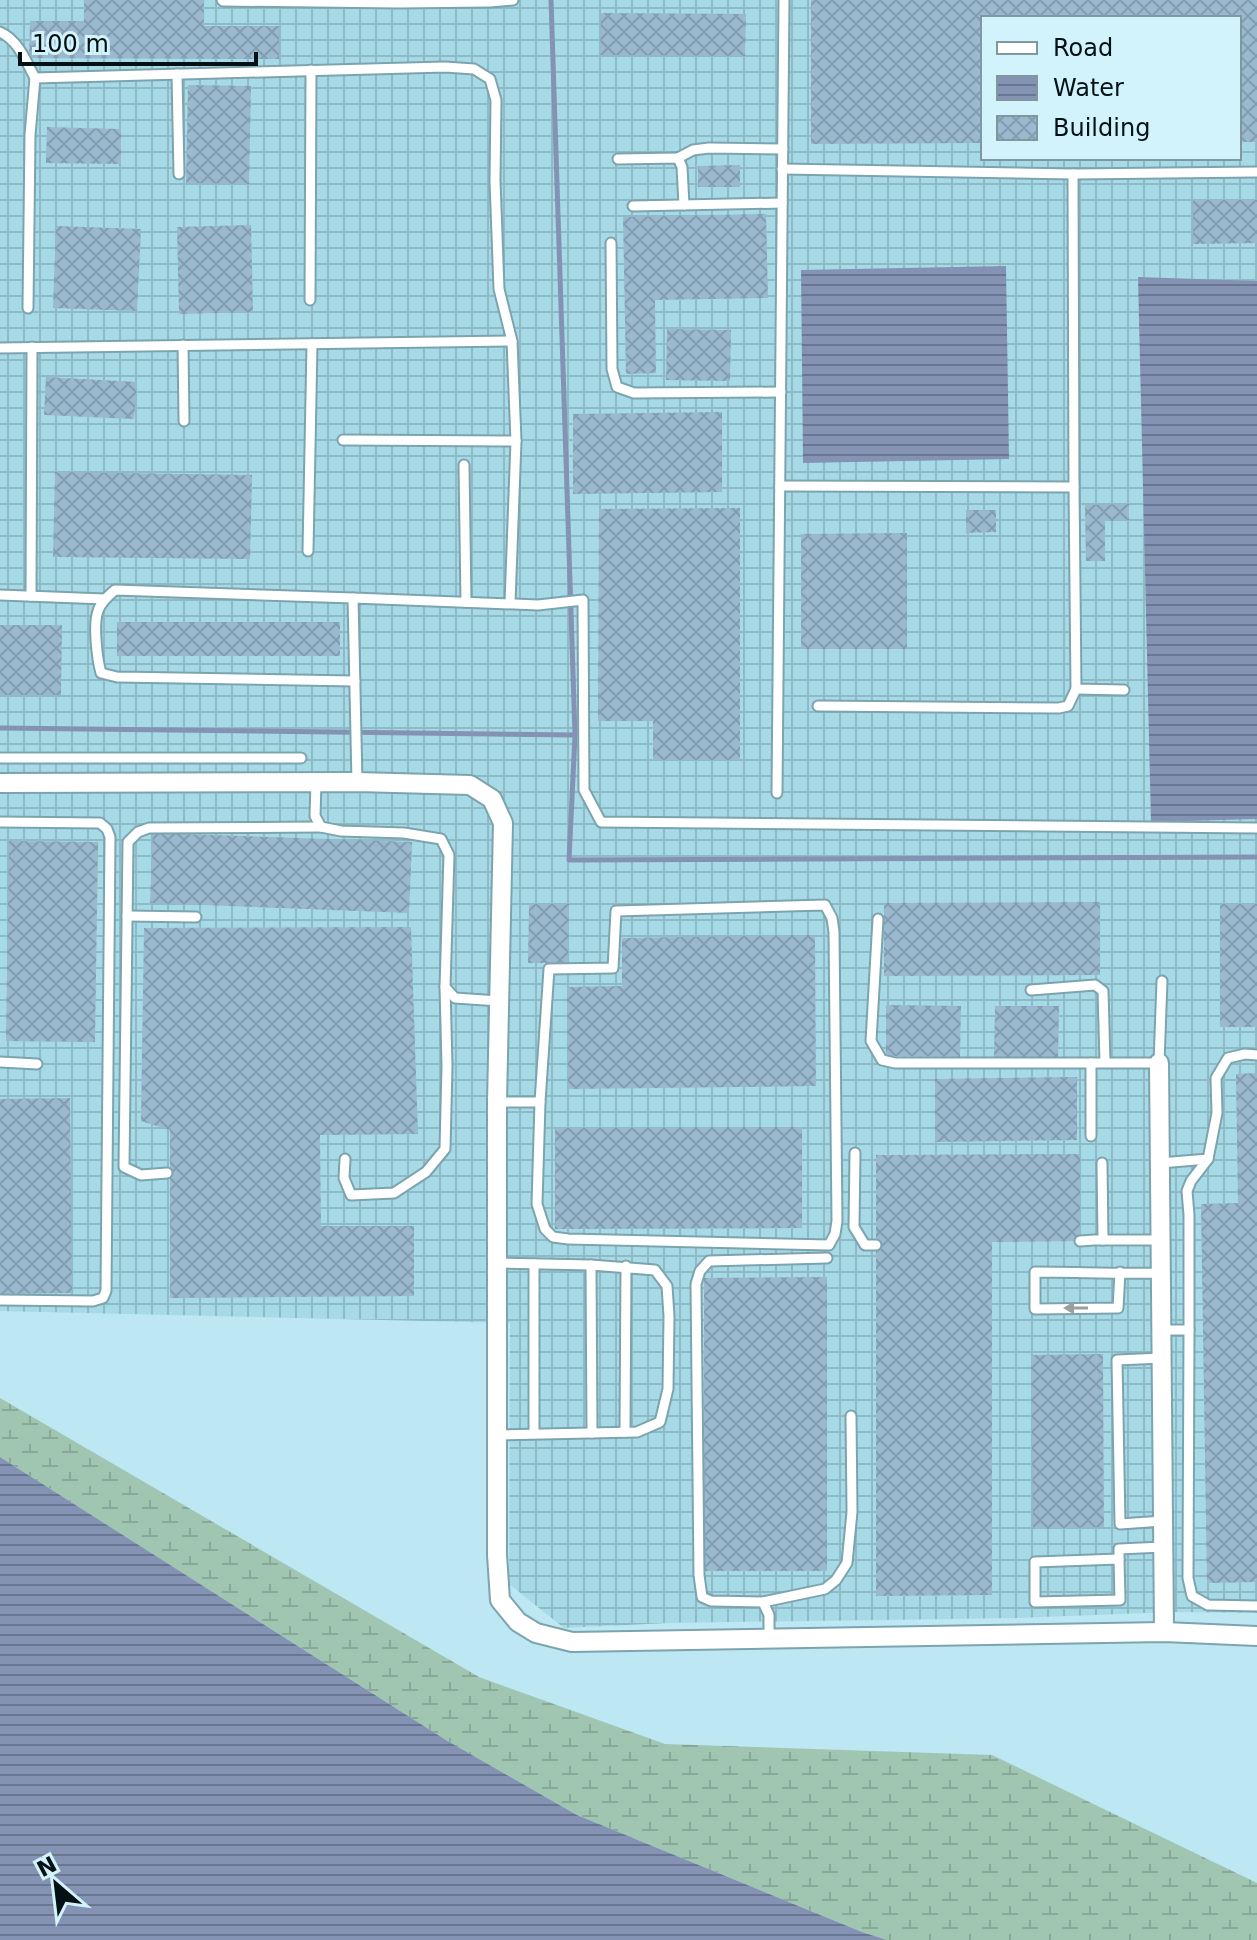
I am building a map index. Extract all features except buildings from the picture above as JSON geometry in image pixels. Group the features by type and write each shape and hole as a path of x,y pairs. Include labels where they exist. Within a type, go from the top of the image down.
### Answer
{"street":[{"path":"0,783 357,782 470,785 492,799 503,823 497,1102 497,1555 500,1600 518,1622 536,1633 572,1642 1164,1632 1257,1636"},
{"path":"1159,1063 1164,1632"}],"lane":[{"path":"222,0 398,3 513,0"},
{"path":"777,793 784,0"},
{"path":"0,32 10,36 35,78 30,135 28,308"},
{"path":"35,78 445,67 474,69 490,79 496,100 499,289 512,341 516,441 510,603"},
{"path":"310,300 311,70"},
{"path":"177,74 179,174"},
{"path":"618,159 678,158 693,150 709,148 783,149"},
{"path":"678,158 682,167 684,205"},
{"path":"782,169 1073,174 1257,172"},
{"path":"818,706 1068,706 1076,689 1073,174"},
{"path":"633,206 782,203"},
{"path":"611,243 612,369 617,387 634,393 781,392"},
{"path":"0,348 512,341"},
{"path":"308,551 312,344"},
{"path":"183,345 184,421"},
{"path":"31,596 32,347"},
{"path":"343,440 516,441"},
{"path":"464,465 466,602"},
{"path":"780,486 1074,487"},
{"path":"355,681 117,677 101,673 97,658 97,613 115,590 538,605 583,600 584,790 601,822 1257,828"},
{"path":"0,595 105,599"},
{"path":"353,598 357,782"},
{"path":"1076,689 1124,690"},
{"path":"0,758 301,758"},
{"path":"316,782 315,816 321,827"},
{"path":"0,822 100,823 110,837 110,853 106,1291 103,1298 93,1301 0,1300"},
{"path":"167,1173 141,1175 124,1167 128,842 138,832 149,828 321,827 441,839 449,855 445,1149 426,1172 394,1193 351,1195 344,1178 345,1159"},
{"path":"825,905 832,918 834,932 837,1221 829,1245 553,1237 545,1229 537,1204 540,1102 549,969 613,968 616,911 825,905"},
{"path":"127,916 196,917"},
{"path":"878,919 871,1041 882,1060 895,1063 1159,1063 1162,981"},
{"path":"1031,990 1095,985 1103,991 1105,1062"},
{"path":"445,987 455,998 499,1001"},
{"path":"1257,1055 1228,1058 1216,1078 1217,1113 1208,1159 1187,1191 1188,1578 1192,1596 1208,1605 1257,1606"},
{"path":"0,1062 37,1064"},
{"path":"1091,1063 1091,1136"},
{"path":"497,1102 540,1102"},
{"path":"855,1153 854,1227 865,1245 876,1245"},
{"path":"1160,1163 1208,1159"},
{"path":"1102,1163 1103,1240"},
{"path":"1080,1241 1160,1240"},
{"path":"827,1258 709,1261 700,1271 696,1284 699,1575 702,1597 711,1601 763,1602 825,1589 836,1580 847,1563 852,1512 851,1416"},
{"path":"496,1435 637,1432 660,1422 668,1389 669,1316 667,1286 655,1270 626,1266 497,1263"},
{"path":"534,1264 534,1433"},
{"path":"591,1265 592,1433"},
{"path":"625,1432 626,1266"},
{"path":"1120,1272 1118,1308 1035,1309 1035,1272 1120,1272 1161,1273"},
{"path":"1161,1330 1189,1330"},
{"path":"1162,1358 1117,1360 1120,1524 1163,1521"},
{"path":"1119,1559 1035,1562 1035,1602 1120,1600 1119,1549 1163,1547"},
{"path":"763,1602 769,1615 769,1639"}],"shaded area":[{"path":"0,0 1257,0 1257,1613 1173,1612 564,1628 509,1584 510,1323 0,1311"}],"green space":[{"path":"0,1398 479,1677 665,1744 992,1755 1257,1883 1257,1940 887,1940 577,1815 446,1740 0,1457"}],"water":[{"path":"1006,266 1009,459 803,463 801,270"},
{"path":"1138,277 1257,281 1257,819 1151,822"},
{"path":"0,1457 446,1740 577,1815 887,1940 0,1940"}],"waterway":[{"path":"551,0 575,735"},
{"path":"0,728 575,735 569,860 1257,857"}]}
